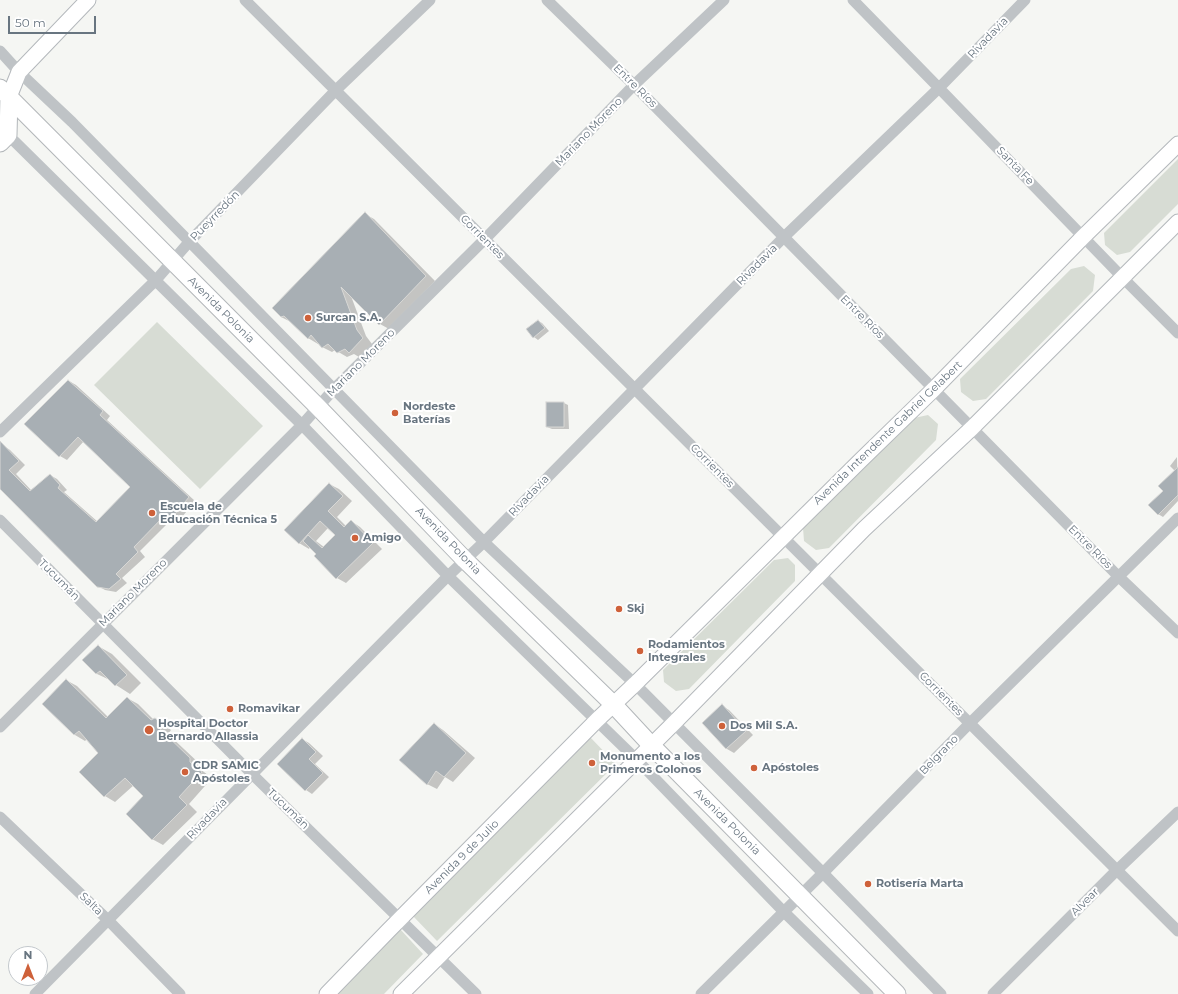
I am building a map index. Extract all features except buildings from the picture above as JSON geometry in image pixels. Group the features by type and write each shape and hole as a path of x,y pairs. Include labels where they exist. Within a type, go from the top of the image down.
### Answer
{"main road":[{"path":"3,135 3,94 19,72 88,0"},
{"name":"Avenida Polonia","path":"3,94 173,261 318,407 465,560 613,704 651,745 801,895 897,994"},
{"name":"Avenida Intendente Gabriel Gelabert","path":"597,720 860,460 934,389 1083,237 1178,144"},
{"path":"400,994 674,723 864,529 972,428 1178,222"},
{"name":"Avenida 9 de Julio","path":"327,994 597,720"}],"street":[{"name":"Corrientes","path":"245,0 1178,931"},
{"name":"Pueyrredón","path":"0,432 156,280 190,242 336,90 430,0"},
{"name":"Entre Ríos","path":"547,0 634,85 1118,576 1178,633"},
{"name":"Mariano Moreno","path":"0,727 302,425 334,389 485,239 634,85 724,0"},
{"name":"Santa Fe","path":"853,0 1123,278 1178,332"},
{"name":"Rivadavia","path":"35,994 448,576 484,542 784,237 940,88 1025,0"},
{"path":"0,51 19,72 72,122 484,542 635,684 941,994"},
{"name":"Avenida Polonia","path":"3,135 156,280 302,425 448,576 572,698 597,720 783,911 868,994"},
{"name":"Belgrano","path":"701,994 823,873 970,723 1178,518"},
{"name":"Tucumán","path":"0,520 252,774 476,994"},
{"name":"Alvear","path":"992,994 1117,870 1178,812"},
{"name":"Salta","path":"0,817 108,920 180,994"}],"shaded area":[{"path":"1178,159 1178,204 1130,252 1117,255 1105,245 1104,233"},
{"path":"1084,266 1095,275 1093,291 986,399 973,401 961,392 960,379 1071,269"},
{"path":"157,322 263,426 200,489 94,385"},
{"path":"928,415 938,424 936,440 829,548 816,550 804,541 803,528 914,418"},
{"path":"788,558 795,565 795,581 689,689 676,691 664,682 663,670 774,560"},
{"path":"590,737 616,764 437,941 413,916"},
{"path":"400,929 423,954 384,994 336,994"}],"place":[{"name":"Surcan S.A.","path":"308,318"},
{"name":"Nordeste Baterías","path":"395,413"},
{"name":"Escuela de Educación Técnica 5","path":"152,513"},
{"name":"Amigo","path":"355,538"},
{"name":"Skj","path":"619,609"},
{"name":"Rodamientos Integrales","path":"640,651"},
{"name":"Romavikar","path":"230,709"},
{"name":"Dos Mil S.A.","path":"722,726"},
{"name":"Hospital Doctor Bernardo Allassia","path":"149,730"},
{"name":"Monumento a los Primeros Colonos","path":"592,763"},
{"name":"Apóstoles","path":"754,768"},
{"name":"CDR SAMIC Apóstoles","path":"185,772"},
{"name":"Rotisería Marta","path":"868,884"}]}
